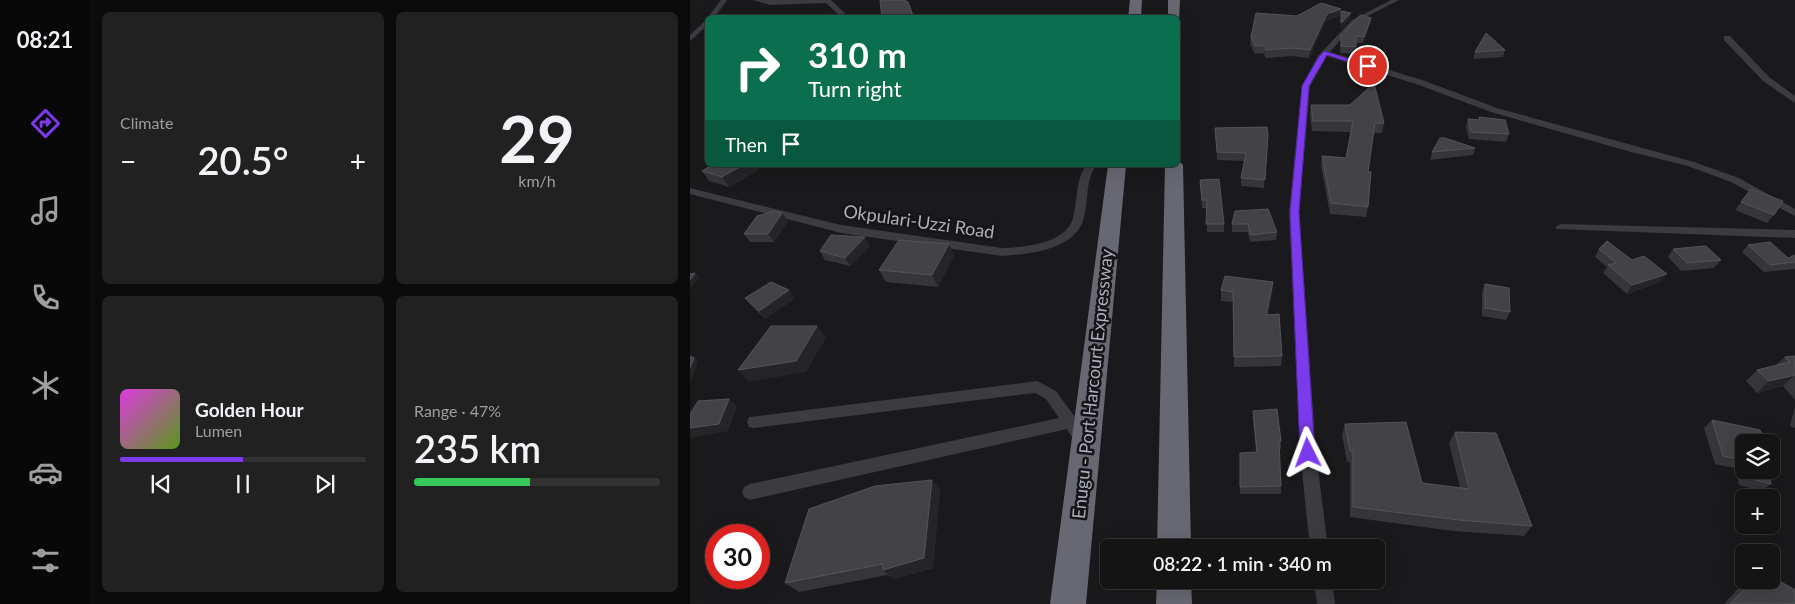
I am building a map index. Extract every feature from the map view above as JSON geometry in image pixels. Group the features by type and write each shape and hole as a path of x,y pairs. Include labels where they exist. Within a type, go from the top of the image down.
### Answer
{"highway":[{"path":"1134,15 1136,0"},
{"path":"1174,0 1174,15"},
{"name":"Enugu - Port Harcourt Expressway","path":"1068,604 1117,167"},
{"path":"1174,167 1174,539"},
{"path":"1174,589 1174,604"}],"street":[{"path":"712,15 724,0"},
{"path":"756,0 770,3 828,1 844,15"},
{"path":"1318,539 1308,453 1294,212 1306,86 1321,58 1354,21 1396,0"},
{"path":"690,39 705,23"},
{"path":"1727,38 1766,80 1795,100"},
{"path":"1326,53 1422,83 1494,110 1634,150 1691,164 1735,180 1795,213"},
{"name":"Okpulari-Uzzi Road","path":"690,191 841,229 1002,252 1028,251 1055,242 1071,231 1078,220 1082,182 1090,167"},
{"path":"1562,227 1795,234"},
{"path":"754,422 1038,387 1051,395 1086,444"},
{"path":"750,492 1070,422"},
{"path":"1324,589 1326,604"}],"building":[{"path":"880,0 904,0 908,2 913,15 882,15"},
{"path":"1321,3 1341,9 1327,14 1310,50 1291,48 1266,50 1263,45 1255,46 1251,37 1256,13 1297,16"},
{"path":"1341,11 1351,13 1341,23"},
{"path":"1361,15 1371,18 1364,37 1356,36 1356,47 1341,46 1341,36"},
{"path":"1486,33 1505,50 1475,52"},
{"path":"1374,83 1384,123 1375,123 1368,172 1371,172 1368,207 1331,203 1322,156 1346,158 1353,121 1313,121 1311,105 1350,105"},
{"path":"1479,117 1505,120 1509,134 1471,132 1468,119 1480,120"},
{"path":"1267,127 1265,180 1241,178 1246,153 1217,152 1215,128"},
{"path":"1440,138 1445,138 1475,148 1432,152"},
{"path":"709,167 740,167 722,177 702,171"},
{"path":"1219,179 1224,224 1206,224 1207,200 1202,200 1200,180"},
{"path":"1751,189 1783,201 1774,215 1741,202"},
{"path":"1268,209 1277,232 1250,235 1248,224 1232,224 1235,211"},
{"path":"775,211 782,213 768,234 744,234 757,216"},
{"path":"831,235 865,237 845,258 820,251"},
{"path":"899,240 949,244 932,275 879,270"},
{"path":"1607,241 1632,260 1644,256 1667,274 1632,285 1608,265 1616,263 1599,249"},
{"path":"1770,242 1788,258 1795,255 1795,262 1770,265 1748,245"},
{"path":"1706,246 1721,260 1687,263 1673,249"},
{"path":"1225,276 1273,282 1266,315 1279,314 1282,356 1234,357 1233,292 1221,290"},
{"path":"771,282 789,290 759,311 745,298"},
{"path":"1485,284 1509,288 1510,312 1485,308"},
{"path":"771,326 817,326 796,361 738,370"},
{"path":"690,356 694,358 690,368"},
{"path":"1795,356 1795,375 1769,381 1757,370 1790,362 1785,357"},
{"path":"729,399 719,424 690,428 690,414 698,401"},
{"path":"1277,409 1281,441 1279,442 1281,486 1240,487 1240,453 1257,452 1253,411"},
{"path":"1712,420 1760,430 1762,434 1735,434 1735,458 1723,456"},
{"path":"1406,422 1422,483 1469,489 1455,432 1496,433 1532,526 1459,520 1353,507 1353,451 1350,451 1345,424"},
{"path":"1752,479 1770,479 1771,484"},
{"path":"932,480 924,558 883,570 883,564 785,583 809,509 875,486"},
{"path":"1780,581 1795,590 1795,604 1730,604 1744,589 1780,589"}],"route":[{"path":"1308,453 1294,212 1306,86 1321,58 1326,53 1368,66"}]}
